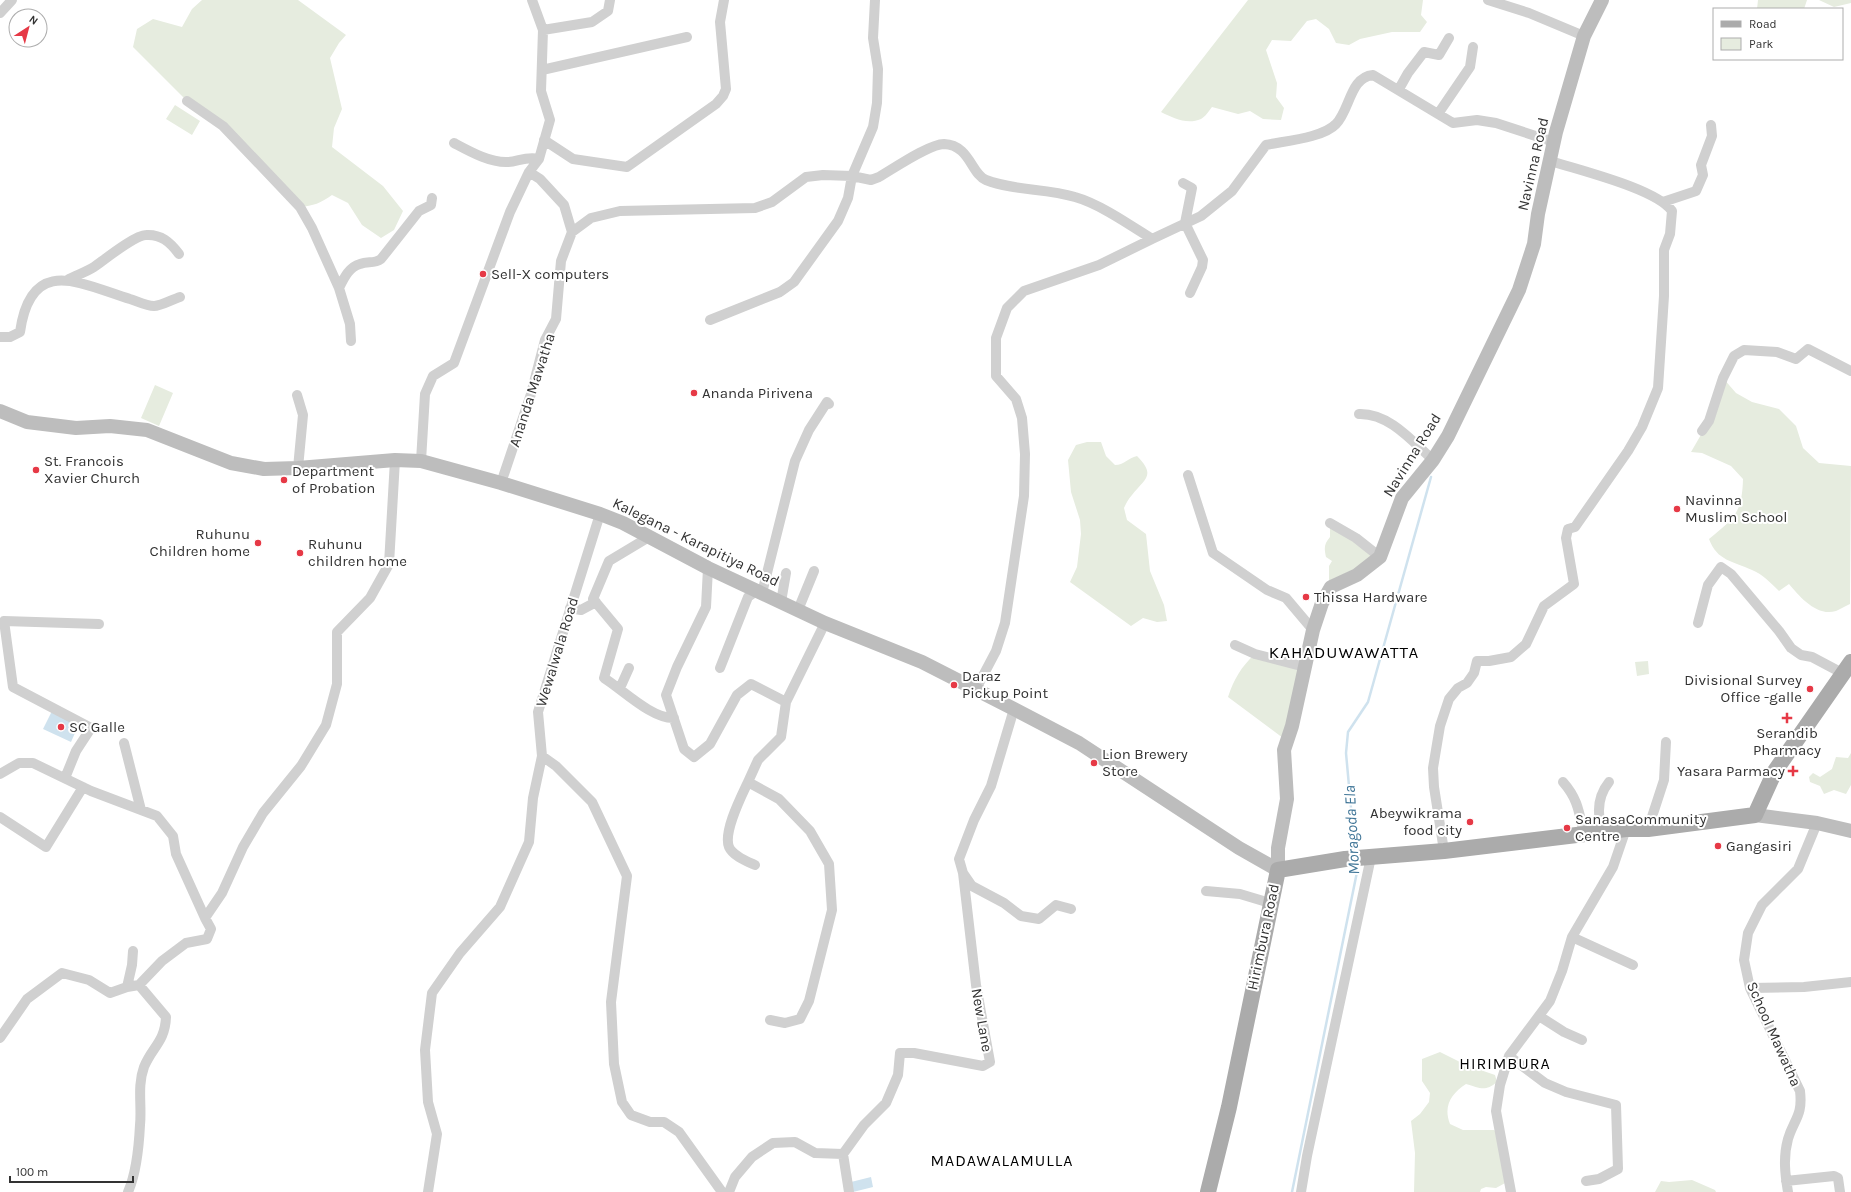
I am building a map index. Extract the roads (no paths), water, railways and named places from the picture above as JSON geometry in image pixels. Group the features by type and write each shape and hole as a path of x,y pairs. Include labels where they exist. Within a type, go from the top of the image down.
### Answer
{"main road":[{"name":"Navinna Road","path":"1380,557 1402,498 1433,460 1448,436 1528,268 1554,142 1584,36 1602,0"},
{"name":"Kalegana - Karapitiya Road","path":"0,411 27,422 76,428 110,426 147,430 231,463 264,469 298,468 395,460 421,461 502,482 623,522 708,568 825,623 922,662 1079,743 1239,848 1278,870"},
{"path":"1278,870 1278,848 1287,799 1284,750 1292,726 1313,630 1322,603 1331,587 1357,575 1380,557"},
{"path":"1847,668 1778,767 1755,815 1817,823 1851,831"},
{"name":"Hirimbura Road","path":"1208,1192 1229,1107 1278,870 1345,859 1444,851 1626,829 1648,829 1755,815"}],"street":[{"path":"0,13 12,0"},
{"path":"421,461 425,394 433,376 454,363 510,212 529,172 539,159 550,120 541,91 542,30 532,0"},
{"path":"542,30 592,22 608,11 610,0"},
{"path":"544,140 573,159 627,167 716,104 723,96 726,88 720,22 724,0"},
{"path":"710,320 780,292 794,282 838,221 848,198 852,176 873,127 877,103 878,69 873,38 875,0"},
{"path":"1488,0 1529,13 1584,36"},
{"path":"542,70 687,37"},
{"path":"1399,90 1408,73 1424,52 1439,55 1449,38"},
{"path":"1440,115 1440,111 1470,68 1473,46"},
{"path":"976,689 996,651 1005,623 1024,496 1025,454 1022,418 1016,399 996,376 996,338 1007,308 1024,291 1099,265 1201,216 1232,191 1266,145 1318,134 1333,127 1337,123 1359,81 1366,76 1374,75 1453,123 1477,120 1496,123 1554,142"},
{"path":"187,101 223,126 300,207 312,228 339,288 350,324 351,341"},
{"path":"1663,202 1696,191 1703,175 1703,159 1712,136 1711,125"},
{"path":"454,143 478,156 507,162 531,157 539,159"},
{"path":"529,172 540,179 564,205 572,232 591,218 620,211 755,208 772,202 806,177 823,175 852,176 872,180 926,150 943,144 960,149 983,179 998,184 1076,197 1111,214 1152,239"},
{"path":"1444,851 1434,788 1433,768 1440,726 1449,699 1458,688 1467,683 1474,673 1477,661 1489,662 1511,657 1526,644 1544,606 1574,584 1566,538 1568,529 1575,527 1600,493 1642,427 1659,383 1664,296 1664,250 1670,234 1672,211 1663,202 1601,176 1550,162"},
{"path":"1183,183 1192,188 1185,223 1202,260 1202,267 1190,293"},
{"path":"339,288 349,270 360,264 375,263 381,259 419,211 431,205 432,198"},
{"name":"Ananda Mawatha","path":"502,482 531,394 545,340 556,319 561,261 572,232"},
{"path":"69,280 93,267 108,255 145,235 161,237 172,244 179,254"},
{"path":"0,337 10,337 20,332 23,312 32,296 46,282 69,280 154,306 180,297"},
{"path":"1702,431 1709,422 1726,372 1734,356 1744,350 1777,352 1796,359 1808,349 1851,371"},
{"path":"297,395 303,415 298,468"},
{"path":"720,668 748,596 759,592 795,461 809,430 828,402 829,404"},
{"path":"1359,414 1377,416 1395,427 1433,460"},
{"path":"205,918 222,893 243,847 263,813 301,766 326,725 337,684 337,632 370,598 389,564 395,460"},
{"path":"1188,475 1213,553 1267,590 1286,598 1313,630"},
{"name":"Wewalwala Road","path":"428,1192 437,1134 428,1102 425,1050 432,993 460,953 500,907 529,842 533,798 542,756 538,712 600,514"},
{"path":"1330,523 1356,538 1380,557"},
{"path":"650,537 610,560 593,599 618,629 604,678 646,708 666,718 674,718"},
{"path":"1698,623 1708,585 1721,567 1731,574 1779,631 1791,648 1801,655 1847,668"},
{"path":"708,568 706,607 677,667 666,695 684,749 694,757 710,744 737,695 751,684 786,702"},
{"path":"798,610 814,571"},
{"path":"781,602 786,573"},
{"path":"570,608 581,610 596,602"},
{"path":"65,778 76,751 91,728 13,687 4,621 99,624"},
{"path":"755,865 742,859 730,848 727,835 758,760 781,737 786,702 825,623"},
{"path":"1235,645 1255,654 1305,667"},
{"path":"620,688 629,668"},
{"name":"New Lane","path":"843,1154 864,1125 886,1103 898,1075 900,1053 914,1053 982,1066 990,1062 976,985 963,873 959,859 974,820 991,786 1014,709"},
{"path":"1648,829 1664,780 1666,742"},
{"path":"124,743 141,810"},
{"path":"542,756 556,766 592,802 627,876 611,1002 614,1064 622,1102 631,1115 650,1122 664,1122 679,1132 722,1192"},
{"path":"0,774 19,763 33,763 83,787 157,816 173,836 176,854 211,929 207,939 186,943 162,961 139,985 127,987 110,993 89,980 62,973 27,999 0,1038"},
{"path":"748,782 779,799 810,831 829,864 832,910 809,1001 800,1019 785,1023 770,1020"},
{"path":"1563,782 1570,790 1579,808 1584,834"},
{"path":"1603,832 1598,819 1599,801 1609,782"},
{"path":"0,817 46,847 83,787"},
{"name":"School Mawatha","path":"1788,1192 1784,1172 1785,1153 1788,1139 1802,1105 1800,1092 1750,988 1744,960 1748,933 1762,905 1798,869 1817,823"},
{"path":"1511,1192 1496,1111 1500,1085 1509,1056 1550,1001 1562,971 1572,937 1612,867 1626,829"},
{"path":"1300,1192 1368,857"},
{"path":"963,873 972,886 1004,903 1021,916 1039,919 1056,906 1071,909"},
{"path":"1206,891 1240,894 1270,903"},
{"path":"1572,937 1633,965"},
{"path":"127,987 132,965 133,951"},
{"path":"1750,988 1804,987 1851,982"},
{"path":"128,1192 133,1183 140,1125 140,1086 145,1067 162,1039 166,1028 166,1017 139,985"},
{"path":"1539,1016 1564,1032 1582,1040"},
{"path":"1509,1056 1545,1083 1566,1092 1616,1105 1618,1169 1599,1179 1586,1181"},
{"path":"728,1192 734,1177 752,1157 773,1143 794,1142 816,1153 843,1154 849,1192"},
{"path":"1786,1181 1834,1176 1838,1178 1840,1192"}],"water":[{"name":"SC Galle","path":"52,711 79,724 71,742 43,729"},
{"path":"871,1177 873,1187 853,1192 851,1182"}],"waterway":[{"name":"Moragoda Ela","path":"1355,852 1346,753 1348,732 1368,702 1431,477"},
{"name":"Moragoda Ela","path":"1292,1192 1357,872 1356,863"}],"place":[{"name":"Sell-X computers","path":"483,274"},
{"name":"Ananda Pirivena","path":"694,393"},
{"name":"St. Francois Xavier Church","path":"36,470"},
{"name":"Department of Probation","path":"284,480"},
{"name":"Navinna Muslim School","path":"1677,509"},
{"name":"Ruhunu Children home","path":"258,543"},
{"name":"Ruhunu children home","path":"300,553"},
{"name":"Thissa Hardware","path":"1306,597"},
{"name":"Daraz Pickup Point","path":"954,685"},
{"name":"Divisional Survey Office -galle","path":"1810,689"},
{"name":"Serandib Pharmacy","path":"1787,718"},
{"name":"SC Galle","path":"61,727"},
{"name":"Lion Brewery Store","path":"1094,763"},
{"name":"Yasara Parmacy","path":"1793,771"},
{"name":"Abeywikrama food city","path":"1470,822"},
{"name":"SanasaCommunity Centre","path":"1567,828"},
{"name":"Gangasiri","path":"1718,846"}],"district":[{"name":"KAHADUWAWATTA","path":"1344,652"},
{"name":"HIRIMBURA","path":"1505,1063"},
{"name":"MADAWALAMULLA","path":"1002,1160"}]}
